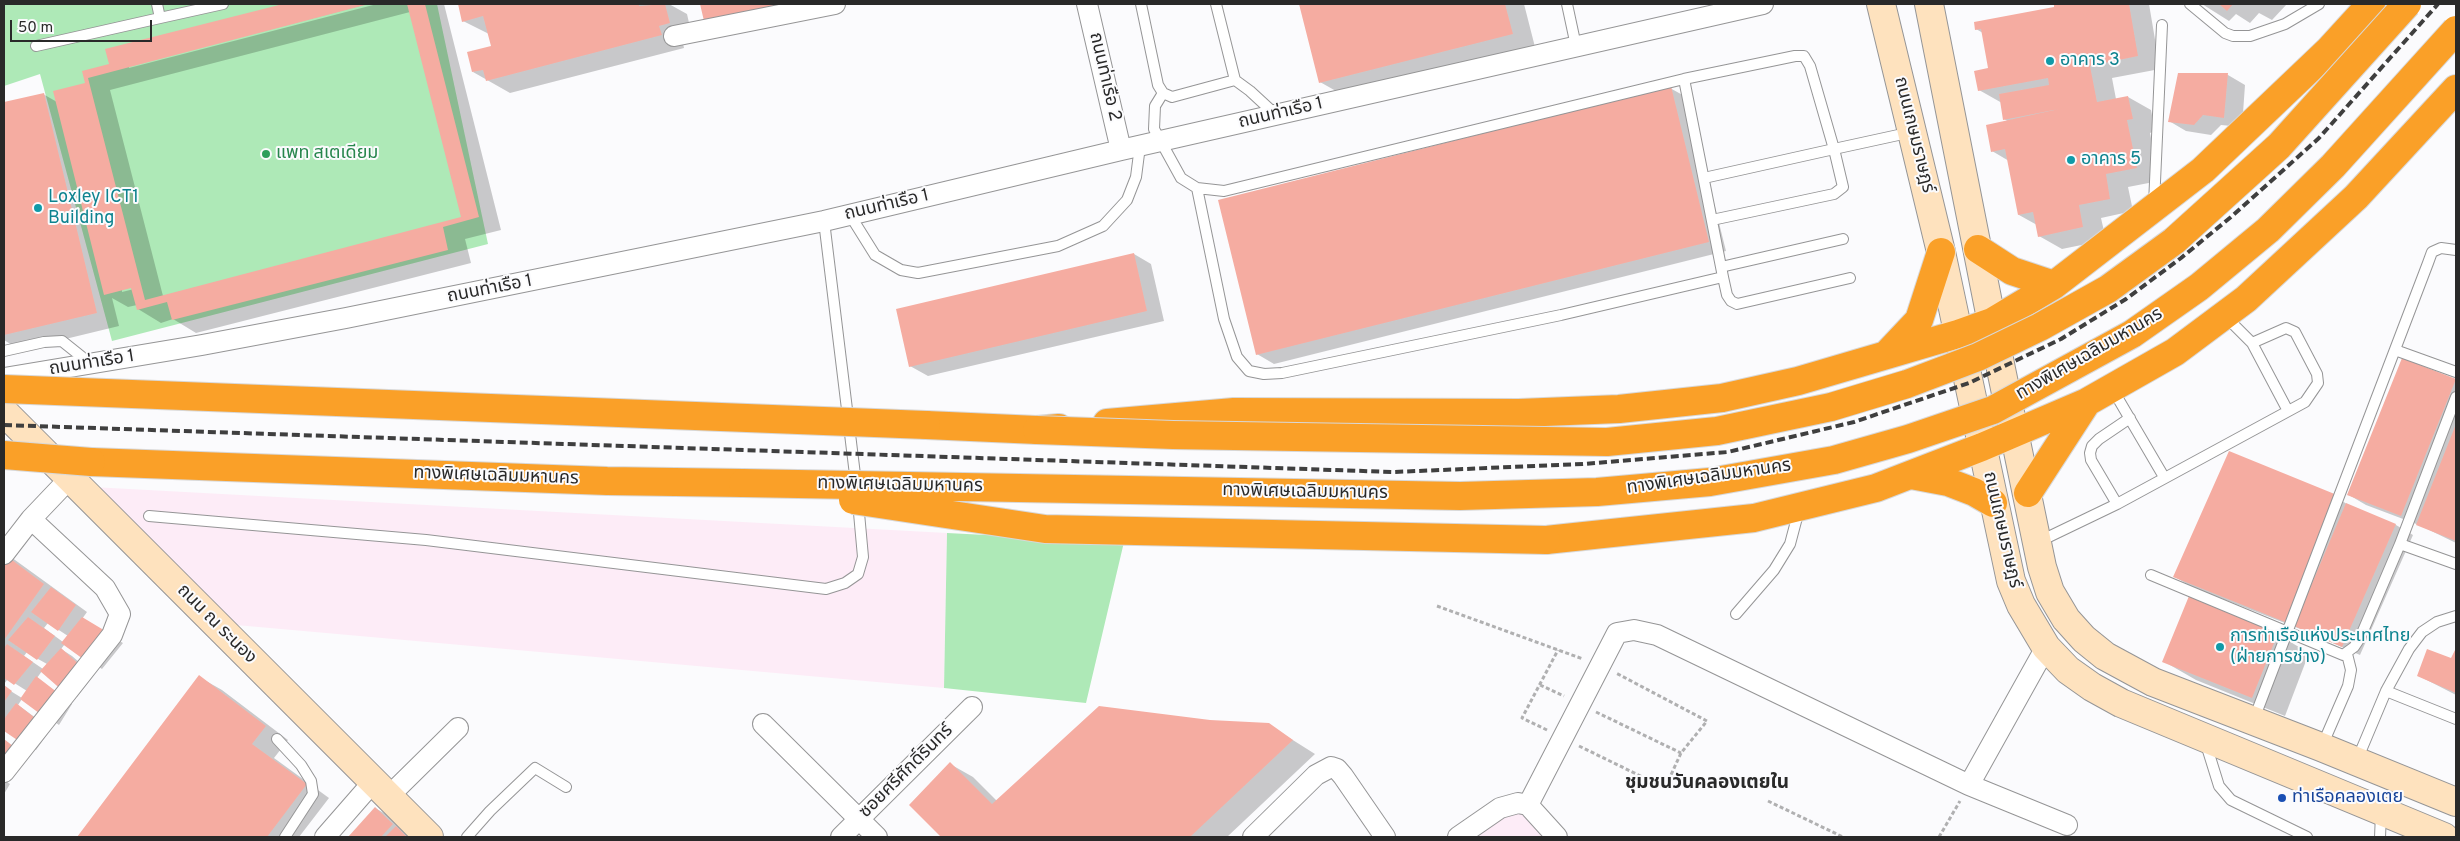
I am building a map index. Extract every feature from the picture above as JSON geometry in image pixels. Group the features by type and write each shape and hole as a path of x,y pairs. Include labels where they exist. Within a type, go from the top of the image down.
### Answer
{"highway":[{"path":"1037,430 1234,412 1519,413 1619,409 1722,398 1798,381 1958,334 1992,322 2054,285 2203,170 2329,50 2371,4"},
{"path":"4,389 1182,435 1607,442 1717,431 1831,407 1907,384 1978,358 2040,327 2108,289 2174,241 2279,146 2407,4"},
{"name":"ทางพิเศษเฉลิมมหานคร","path":"4,455 91,462 607,481 1460,496 1597,492 1710,482 1834,460 1908,439 1993,410 2132,334 2199,287 2268,230 2333,166 2456,30"},
{"path":"744,483 1045,529 1546,540 1754,518 1876,488 1911,475 2087,402 2174,352 2246,299 2356,197 2456,89"},
{"path":"1978,249 2012,271 2054,285"},
{"path":"1886,355 1919,320 1941,252"},
{"path":"2028,493 2087,402"},
{"path":"1911,475 1948,482 1974,492 1993,503"}],"street":[{"path":"674,36 805,7 835,4"},
{"name":"ถนนท่าเรือ 2","path":"1088,4 1130,148"},
{"name":"ถนนท่าเรือ 1","path":"4,378 85,366 521,284 824,221 1160,141 1763,4"},
{"name":"ถนนเกษมราษฎร์","path":"1880,4 1941,252 2011,581 2020,605 2046,647 2068,670 2092,687 2121,703 2203,738 2380,825 2444,837"},
{"name":"ถนนเกษมราษฎร์","path":"1929,4 2037,542 2050,592 2066,619 2091,645 2105,656 2153,682 2456,802"},
{"name":"ถนน ณ ระนอง","path":"4,412 429,837"},
{"path":"4,554 31,519 70,478"},
{"path":"4,772 112,635 120,614 105,588 31,519"},
{"path":"1528,805 1617,633 1634,630 1657,635 1969,785 2067,825"},
{"path":"1969,785 2046,647"},
{"name":"ซอยศรีศักดิ์รินทร์","path":"842,837 972,707"},
{"path":"763,724 877,837"},
{"path":"326,837 380,790 458,728"},
{"path":"1253,837 1316,776 1331,767 1337,769 1343,776 1385,837"},
{"path":"1458,837 1500,808 1518,803 1528,805 1557,837"}],"lane":[{"path":"156,4 160,18"},
{"path":"36,46 222,4"},
{"path":"1141,4 1158,85 1163,93 1172,97 1235,80"},
{"path":"1216,4 1235,80 1250,90 1276,115"},
{"path":"1567,4 1576,46"},
{"path":"2190,4 2225,34 2233,36 2250,36 2284,24 2319,4"},
{"path":"2154,209 2162,25"},
{"path":"1163,93 1155,106 1154,129 1180,178 1197,188 1224,191 1684,79 1804,56 1810,66 1843,187 1839,192 1712,220"},
{"path":"1684,79 1722,272 1727,295 1731,301 1737,304 1850,278"},
{"path":"1704,178 1912,132"},
{"path":"850,215 875,255 900,270 918,273 1058,246 1103,226 1127,200 1136,177 1130,148"},
{"path":"1197,188 1224,319 1237,357 1249,371 1264,374 1292,371 1561,315 1843,239"},
{"path":"149,516 426,540 826,589 845,583 858,574 864,557 854,454 824,221"},
{"path":"2253,720 2432,252 2441,248 2456,250"},
{"path":"2224,315 2252,344 2288,411"},
{"path":"2037,542 2117,504 2305,402 2318,383 2316,374 2295,332 2286,328 2252,344"},
{"path":"4,350 44,342 62,341 82,357 85,366"},
{"path":"2395,350 2456,372"},
{"path":"2112,388 2164,478"},
{"path":"2347,654 2360,638 2400,544 2456,397"},
{"path":"2117,504 2091,460 2090,454 2092,446 2099,439 2130,418"},
{"path":"1736,614 1774,570 1790,544 1800,507"},
{"path":"2400,544 2456,564"},
{"path":"2151,575 2336,653 2347,654"},
{"path":"2356,761 2397,668 2422,632 2437,622 2456,616"},
{"path":"2321,747 2348,686 2351,670 2347,654"},
{"path":"2386,691 2456,719"},
{"path":"2203,738 2219,786 2231,800 2306,837"},
{"path":"277,739 301,765 311,781 313,794 285,837"},
{"path":"467,837 490,811 535,768 566,787"}],"path":[{"path":"1437,606 1558,650 1599,665 1707,721 1681,753 1666,788 1522,718 1558,650"},
{"path":"1540,685 1681,753"},
{"path":"1939,837 1969,785"},
{"path":"1768,801 1843,837"}],"shaded area":[{"path":"92,487 947,533 944,688 236,625"},
{"path":"1517,797 1552,837 1459,837"}],"green space":[{"name":"แพท สเตเดียม","path":"4,4 437,4 488,244 112,341 40,74 4,86"},
{"path":"947,533 1124,542 1086,703 944,688"}],"building":[{"path":"283,4 369,4 88,78 145,300 461,217 407,4 425,4 479,217 443,227 448,250 172,320 167,302 137,310 131,288 104,295 53,91 85,83 82,71 109,64 105,49"},
{"path":"458,4 639,4 639,6 665,4 670,23 659,26 662,35 486,81 483,70 472,72 467,52 491,46 483,16 462,22"},
{"path":"700,4 777,4 777,5 704,21"},
{"path":"1299,4 1505,4 1513,34 1319,83"},
{"path":"2054,4 2129,4 2138,56 2090,66 2097,102 2128,96 2133,119 2127,120 2137,168 2106,174 2110,199 2079,205 2083,227 2038,237 2033,212 2018,215 2005,149 1991,152 1986,125 2059,109 2003,120 1999,94 2049,85 2048,78 1978,91 1974,71 1988,68 1981,29 1975,30 1974,22 2054,7"},
{"path":"2219,4 2233,4 2227,11"},
{"path":"2178,73 2228,73 2224,118 2203,115 2194,125 2168,122"},
{"path":"1671,86 1709,242 1256,355 1218,200"},
{"name":"Loxley ICT1 Building","path":"44,93 97,313 4,335 4,102"},
{"path":"1134,253 1147,311 909,367 896,309"},
{"path":"2402,358 2456,379 2401,516 2347,495"},
{"path":"2456,424 2456,541 2416,525"},
{"path":"2229,451 2337,495 2285,622 2173,577"},
{"path":"2346,503 2396,524 2342,647 2294,626"},
{"path":"4,554 44,584 4,640"},
{"path":"51,587 76,605 58,631 31,612"},
{"name":"การท่าเรือแห่งประเทศไทย (ฝ่ายการช่าง)","path":"2189,596 2278,633 2252,698 2162,662"},
{"path":"28,617 55,636 37,660 8,640"},
{"path":"82,617 112,635 90,664 61,643"},
{"path":"7,644 33,662 14,685 4,678 4,648"},
{"path":"61,648 83,668 64,692 40,671"},
{"path":"2456,648 2456,693 2417,676 2427,649 2451,658"},
{"path":"199,675 266,726 252,744 307,784 267,837 77,837"},
{"path":"36,676 62,696 47,719 20,699"},
{"path":"4,685 12,691 4,702"},
{"path":"16,703 40,722 23,744 4,731 4,719"},
{"path":"1099,706 1210,720 1269,723 1293,740 1190,837 941,837 909,805 950,762 992,804"},
{"path":"4,739 18,750 4,767"},
{"path":"375,807 393,824 381,837 348,837"},
{"path":"396,826 407,837 385,837"}],"railway":[{"path":"4,425 1393,472 1583,464 1728,452 1854,422 1969,383 2061,339 2126,299 2181,258 2231,217 2319,138 2438,4"}],"place":[{"name":"อาคาร 3","path":"2050,61"},
{"name":"แพท สเตเดียม","path":"266,154"},
{"name":"อาคาร 5","path":"2071,160"},
{"name":"Loxley ICT1 Building","path":"38,208"},
{"name":"การท่าเรือแห่งประเทศไทย (ฝ่ายการช่าง)","path":"2220,647"},
{"name":"ท่าเรือคลองเตย","path":"2282,798"}],"district":[{"name":"ชุมชนวันคลองเตยใน","path":"1707,784"}]}
